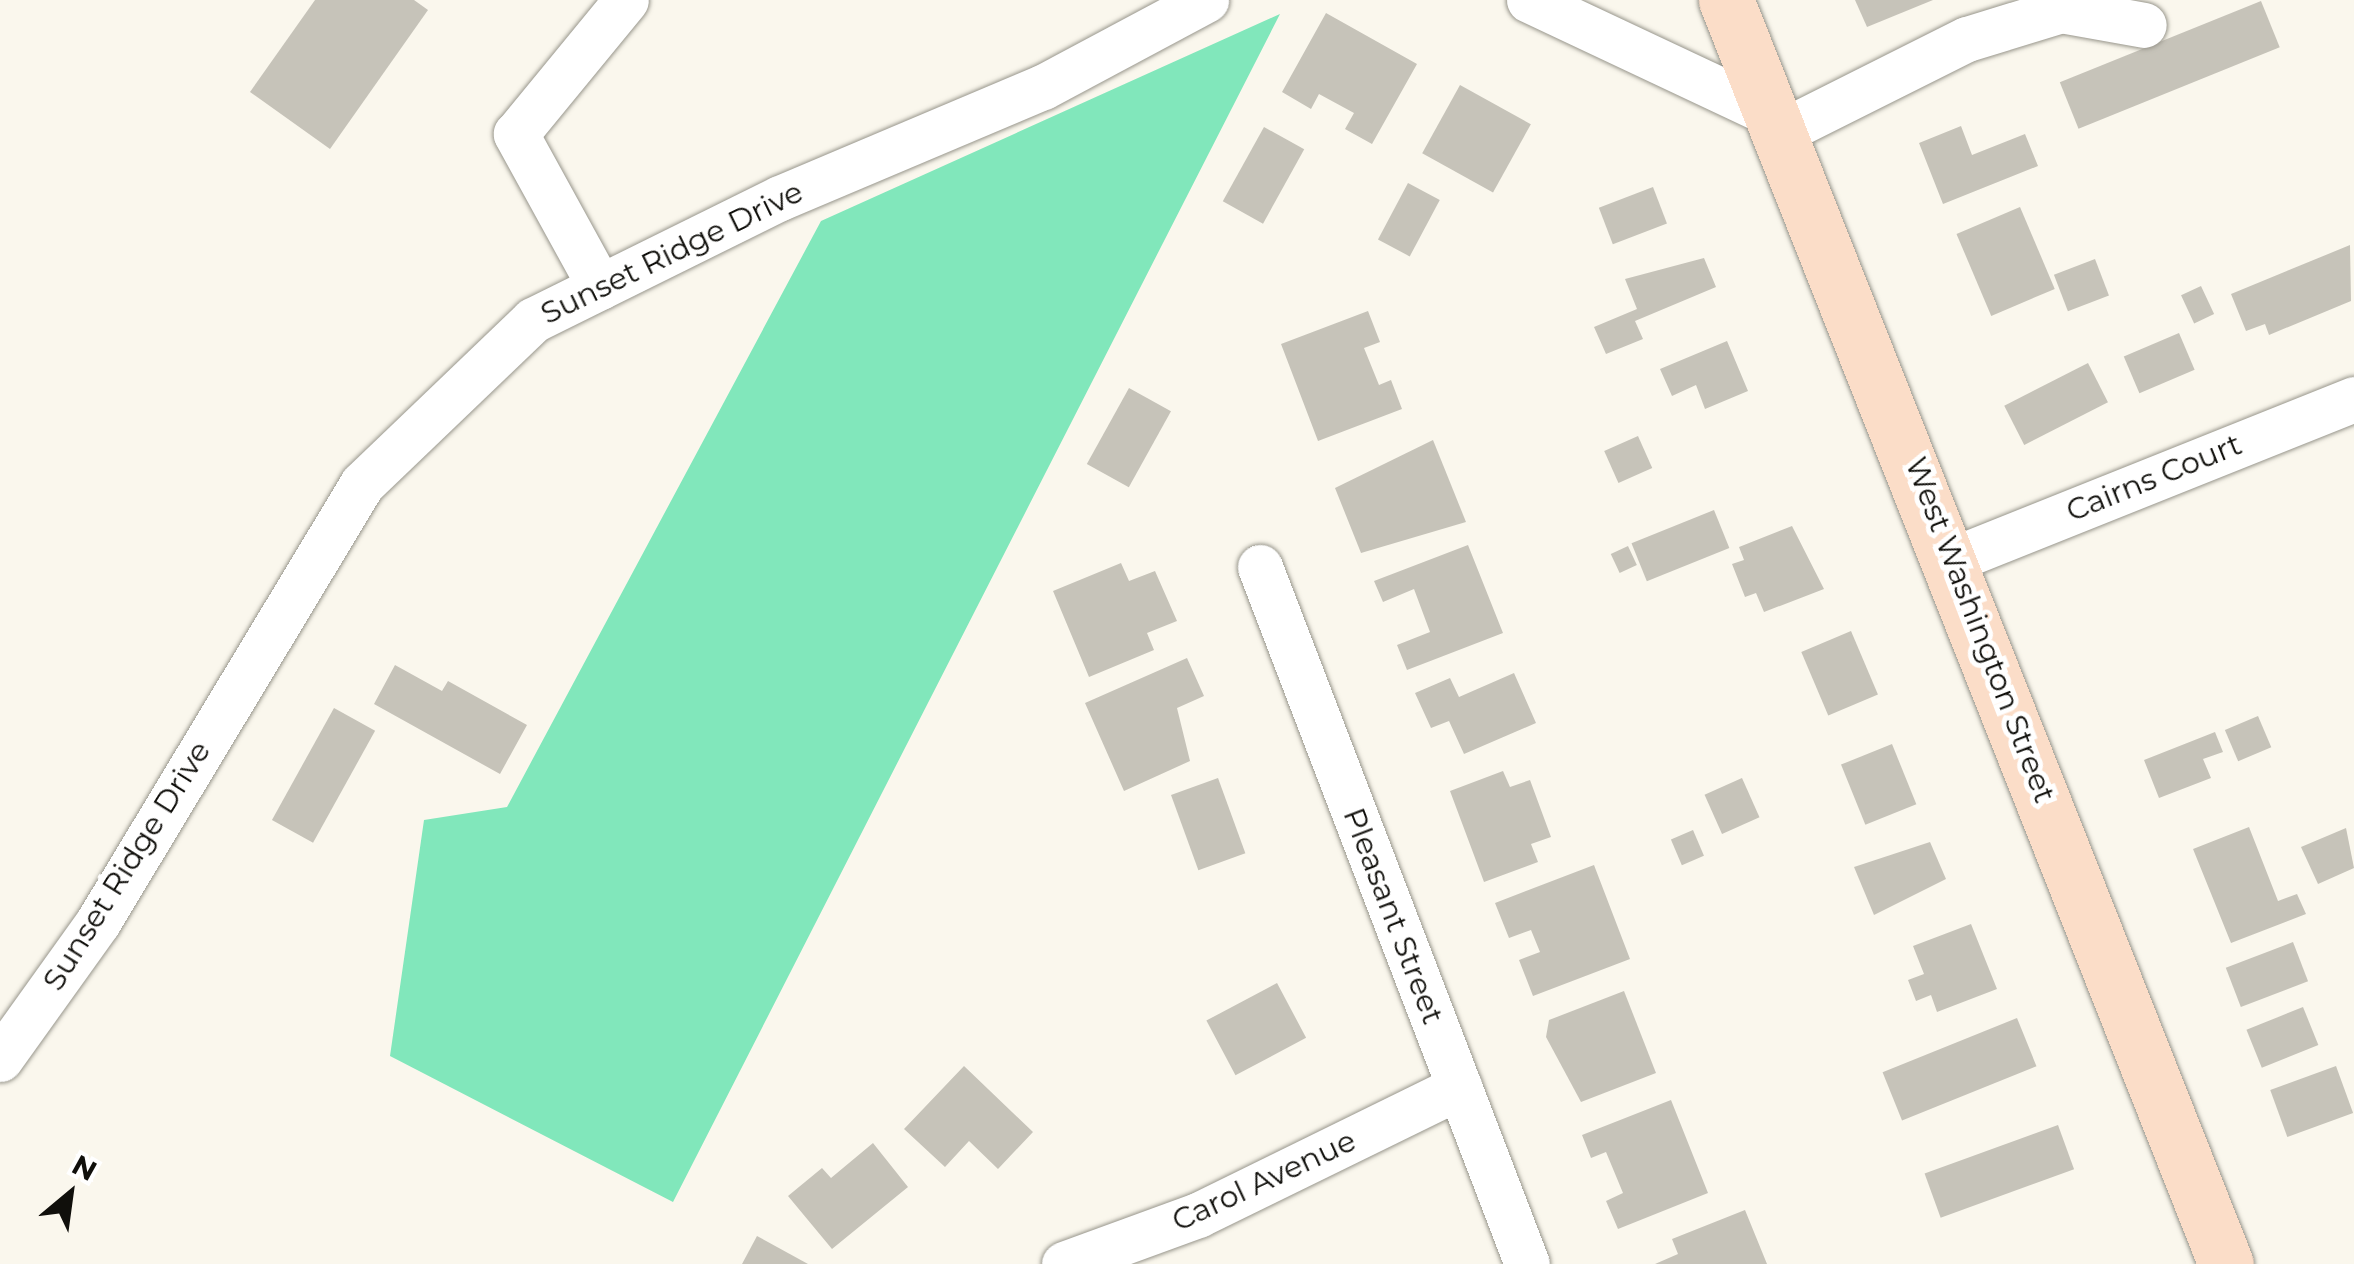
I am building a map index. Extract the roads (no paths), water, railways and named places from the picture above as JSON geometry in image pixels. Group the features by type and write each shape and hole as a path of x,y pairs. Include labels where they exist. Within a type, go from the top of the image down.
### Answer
{"main road":[{"name":"West Washington Street","path":"1726,0 1954,559 2226,1264"}],"street":[{"path":"600,287 516,134 626,0"},
{"name":"Sunset Ridge Drive","path":"0,1058 98,922 362,484 533,320 1157,12 1206,0"},
{"path":"1529,0 1776,124 1967,39 2061,10 2144,24"},
{"name":"Cairns Court","path":"1954,559 2354,399"},
{"name":"Pleasant Street","path":"1260,567 1528,1264"},
{"name":"Carol Avenue","path":"1064,1264 1198,1215 1459,1088"}]}
